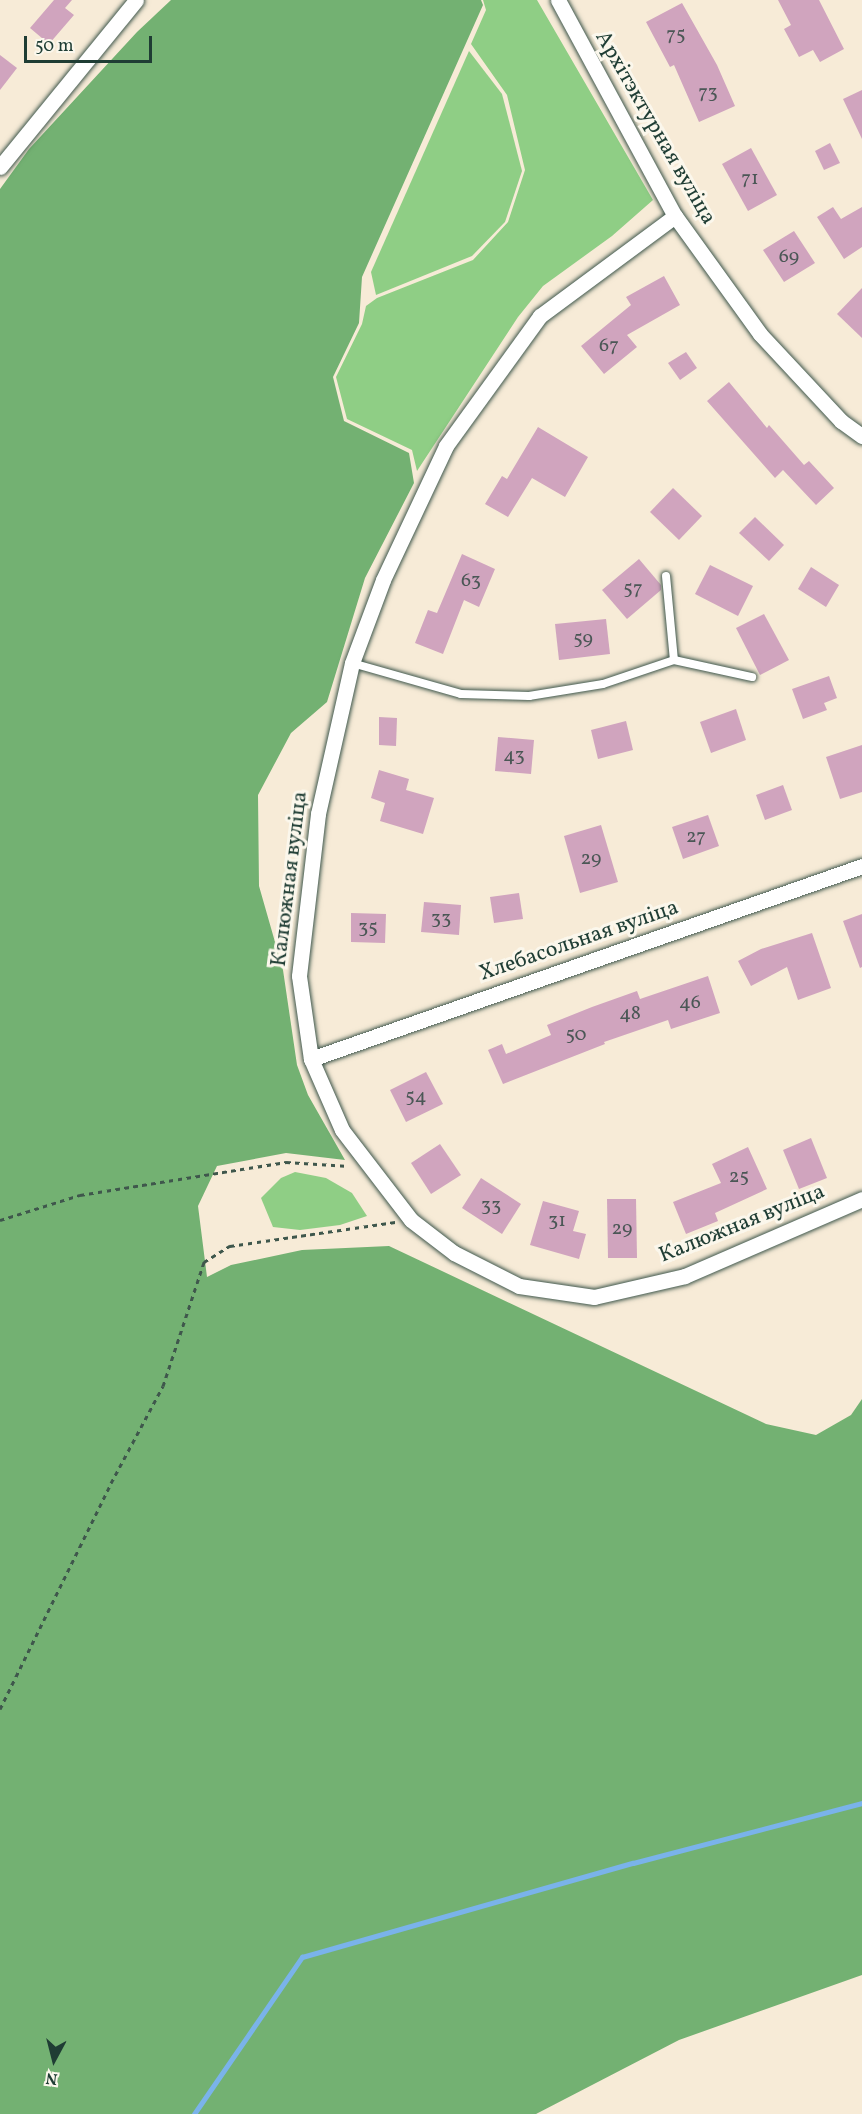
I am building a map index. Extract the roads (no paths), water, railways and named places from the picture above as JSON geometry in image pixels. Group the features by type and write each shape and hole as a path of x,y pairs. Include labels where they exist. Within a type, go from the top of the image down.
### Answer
{"street":[{"path":"0,167 136,0"},
{"name":"Архітэктурная вуліца","path":"558,0 675,216 760,334 841,421 862,436"},
{"name":"Калюжная вуліца","path":"675,216 540,316 446,446 383,580 352,663 318,814 300,975 311,1059 342,1130 368,1167 411,1220 454,1253 519,1286 594,1297 685,1276 862,1199"},
{"name":"Хлебасольная вуліца","path":"311,1059 862,866"}],"lane":[{"path":"666,576 674,660"},
{"path":"352,663 461,694 529,696 603,684 674,660 752,677"}],"waterway":[{"path":"194,2114 302,1957 633,1863 862,1803"}]}
